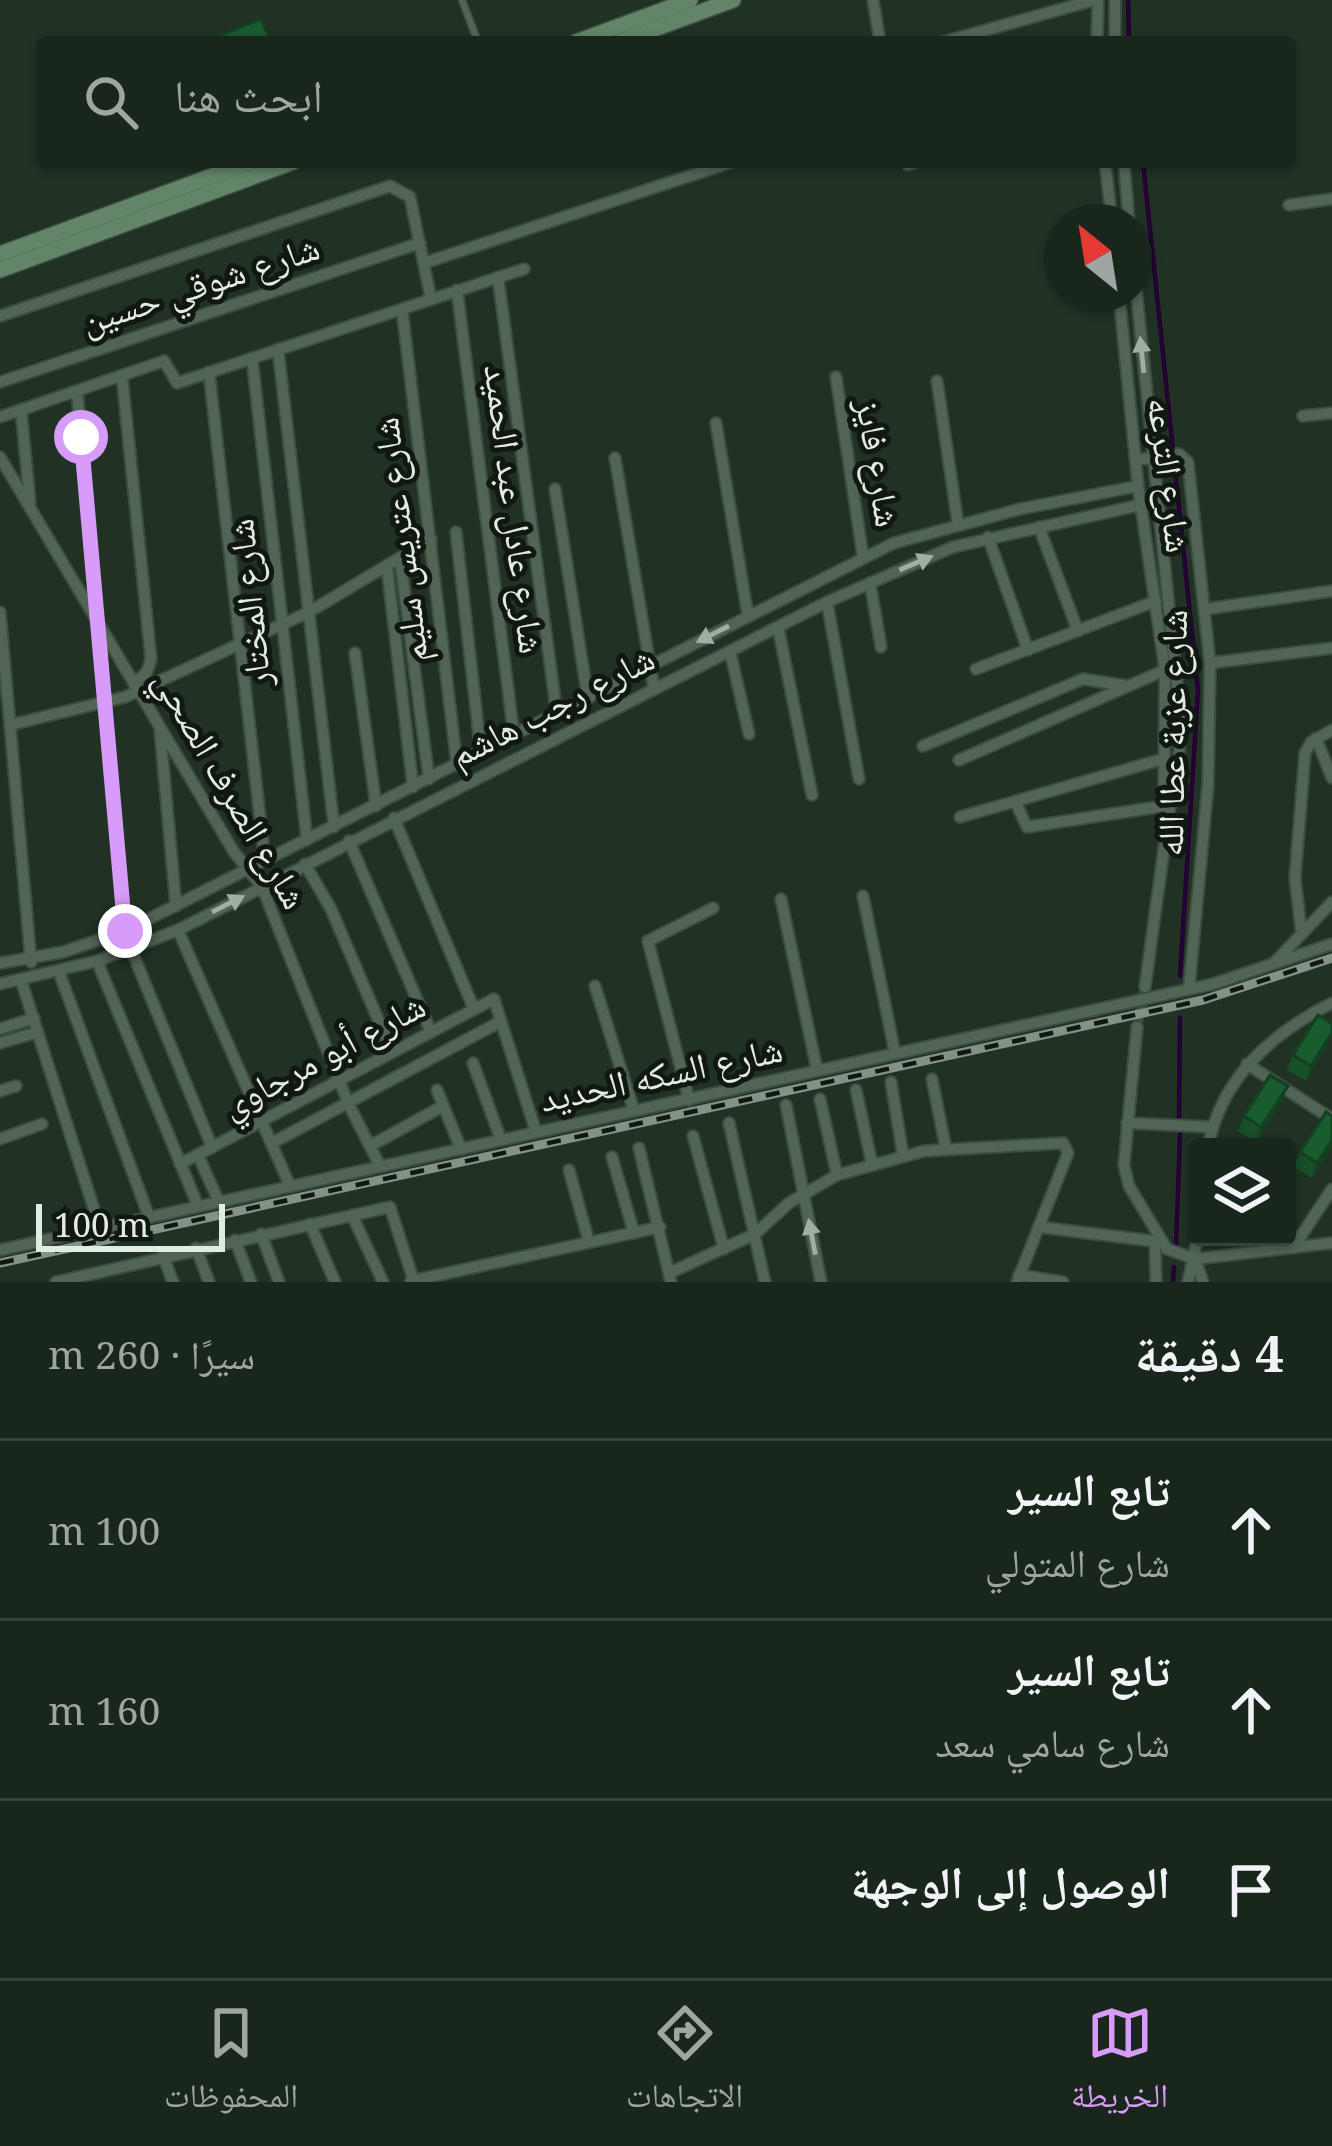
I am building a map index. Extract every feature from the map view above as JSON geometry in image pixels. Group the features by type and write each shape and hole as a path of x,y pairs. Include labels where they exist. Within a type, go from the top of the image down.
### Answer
{"main road":[{"path":"592,36 690,0"},
{"path":"635,36 733,0"},
{"path":"0,254 234,168"},
{"path":"0,270 276,168"}],"street":[{"path":"872,0 879,36"},
{"path":"965,36 1096,0 1097,36"},
{"path":"1115,0 1115,36"},
{"path":"424,263 714,168"},
{"path":"1106,168 1110,204"},
{"path":"1125,168 1128,204"},
{"path":"0,316 390,186 410,196 431,299"},
{"path":"1289,205 1332,200"},
{"name":"شارع شوقي حسين","path":"0,382 420,243"},
{"path":"0,417 164,361 176,382 524,268"},
{"path":"498,277 557,715"},
{"name":"شارع عادل عبد الحميد","path":"457,290 514,736"},
{"name":"شارع عتريس سليم","path":"403,308 458,765"},
{"name":"شارع الترعه","path":"1121,312 1140,505 1165,670 1163,759 1170,805"},
{"name":"شارع الترعه","path":"1138,312 1178,664 1179,777 1170,805 1145,987"},
{"path":"278,350 334,826"},
{"name":"شارع المختار","path":"252,358 307,840"},
{"path":"208,372 265,861"},
{"path":"122,376 150,648 150,667 136,687"},
{"name":"شارع فايز","path":"836,377 863,556"},
{"path":"937,381 963,523 971,542"},
{"path":"77,391 125,931"},
{"path":"21,410 31,509"},
{"path":"1303,416 1332,413"},
{"path":"716,423 748,616"},
{"name":"شارع عزبة عطا الله","path":"1136,460 1179,454 1188,462 1206,609 1208,785 1190,989"},
{"name":"شارع الصرف الصحي","path":"0,457 160,727 262,887 349,1105 380,1166"},
{"path":"615,458 654,688"},
{"name":"شارع رجب هاشم","path":"0,963 31,959 125,931 863,556 963,523 1138,486"},
{"path":"555,489 588,699"},
{"name":"شارع رجب هاشم","path":"0,984 97,961 178,930 870,583 988,537 1140,505"},
{"path":"1039,527 1078,631"},
{"path":"455,532 481,753"},
{"path":"988,537 1028,650"},
{"path":"7,733 105,703 282,625 430,539"},
{"path":"400,559 428,779"},
{"path":"387,567 413,787"},
{"path":"870,583 881,647"},
{"path":"1206,609 1332,591"},
{"path":"827,602 859,779"},
{"path":"976,669 1156,602"},
{"path":"0,612 7,733 31,959 27,979 38,1032 100,1228"},
{"path":"778,627 812,795"},
{"path":"1210,663 1332,648"},
{"path":"730,651 749,734"},
{"path":"356,653 376,806"},
{"path":"958,760 1165,670"},
{"path":"922,746 1084,679 1128,686"},
{"path":"160,727 176,906"},
{"path":"1301,929 1295,867 1305,753 1316,738 1332,730"},
{"path":"1316,738 1332,778"},
{"path":"960,817 1163,759"},
{"path":"1015,801 1027,827 1170,805"},
{"path":"394,818 475,1009"},
{"path":"349,841 431,1032"},
{"path":"305,864 331,909 392,1052"},
{"path":"863,896 895,1053"},
{"path":"781,899 818,1070"},
{"path":"1271,967 1301,929 1332,902"},
{"path":"689,1100 650,939 713,908"},
{"path":"178,930 290,1186"},
{"name":"شارع السكه الحديد","path":"0,1250 1190,989 1332,944"},
{"path":"131,949 212,1148"},
{"path":"97,961 198,1206"},
{"path":"59,972 149,1217"},
{"path":"595,986 634,1111"},
{"name":"شارع أبو مرجاوي","path":"181,1164 494,999 498,1023"},
{"path":"1210,1138 1247,1064 1312,1012 1332,1003"},
{"path":"1312,1012 1332,1025"},
{"path":"0,1029 34,1018"},
{"path":"272,1143 498,1023 536,1132"},
{"path":"1137,1027 1127,1124 1129,1186 1158,1242 1174,1256 1196,1259 1332,1243"},
{"path":"0,1043 38,1032"},
{"path":"473,1063 501,1140"},
{"path":"1247,1064 1327,1116 1332,1100"},
{"path":"932,1079 946,1149"},
{"path":"891,1082 903,1155"},
{"path":"0,1091 16,1086"},
{"path":"437,1090 461,1148"},
{"path":"856,1090 872,1164"},
{"path":"820,1099 837,1175"},
{"path":"786,1105 821,1282"},
{"path":"370,1146 443,1106"},
{"path":"729,1123 765,1282"},
{"path":"0,1139 42,1124"},
{"path":"1127,1124 1212,1127"},
{"path":"693,1136 724,1249"},
{"path":"639,1148 670,1277 755,1234 803,1193 837,1175 903,1155 1058,1143 1067,1147 1018,1278 1063,1282"},
{"path":"198,1155 219,1202"},
{"path":"612,1157 634,1233"},
{"path":"568,1169 590,1242"},
{"path":"1293,1248 1332,1189"},
{"path":"57,1282 390,1207 412,1281 660,1227"},
{"path":"352,1215 383,1282"},
{"path":"310,1224 335,1282"},
{"path":"1039,1227 1158,1242"},
{"path":"261,1234 280,1282"},
{"path":"235,1240 251,1282"},
{"path":"1156,1282 1158,1242"},
{"path":"1188,1282 1197,1246"},
{"path":"196,1248 209,1282"},
{"path":"163,1256 172,1282"},
{"path":"1196,1259 1203,1282"},
{"path":"110,1268 116,1282"}],"lane":[{"path":"463,0 476,36"}],"building":[{"path":"261,19 268,36 218,36"},
{"path":"1318,1015 1332,1024 1332,1032 1311,1066 1293,1055"},
{"path":"1270,1075 1288,1086 1261,1127 1244,1116"},
{"path":"1326,1112 1332,1116 1332,1140 1317,1163 1300,1152"}],"waterway":[{"path":"1128,0 1129,36"},
{"path":"1144,168 1198,690 1180,976"},
{"path":"1179,1117 1180,1018"},
{"path":"1176,1245 1180,1134"},
{"path":"1173,1282 1174,1267"}],"tunnel":[{"path":"1137,1027 1145,987"}],"railway":[{"path":"0,1263 1203,1000 1332,958"}],"route":[{"path":"81,437 125,931"}]}
